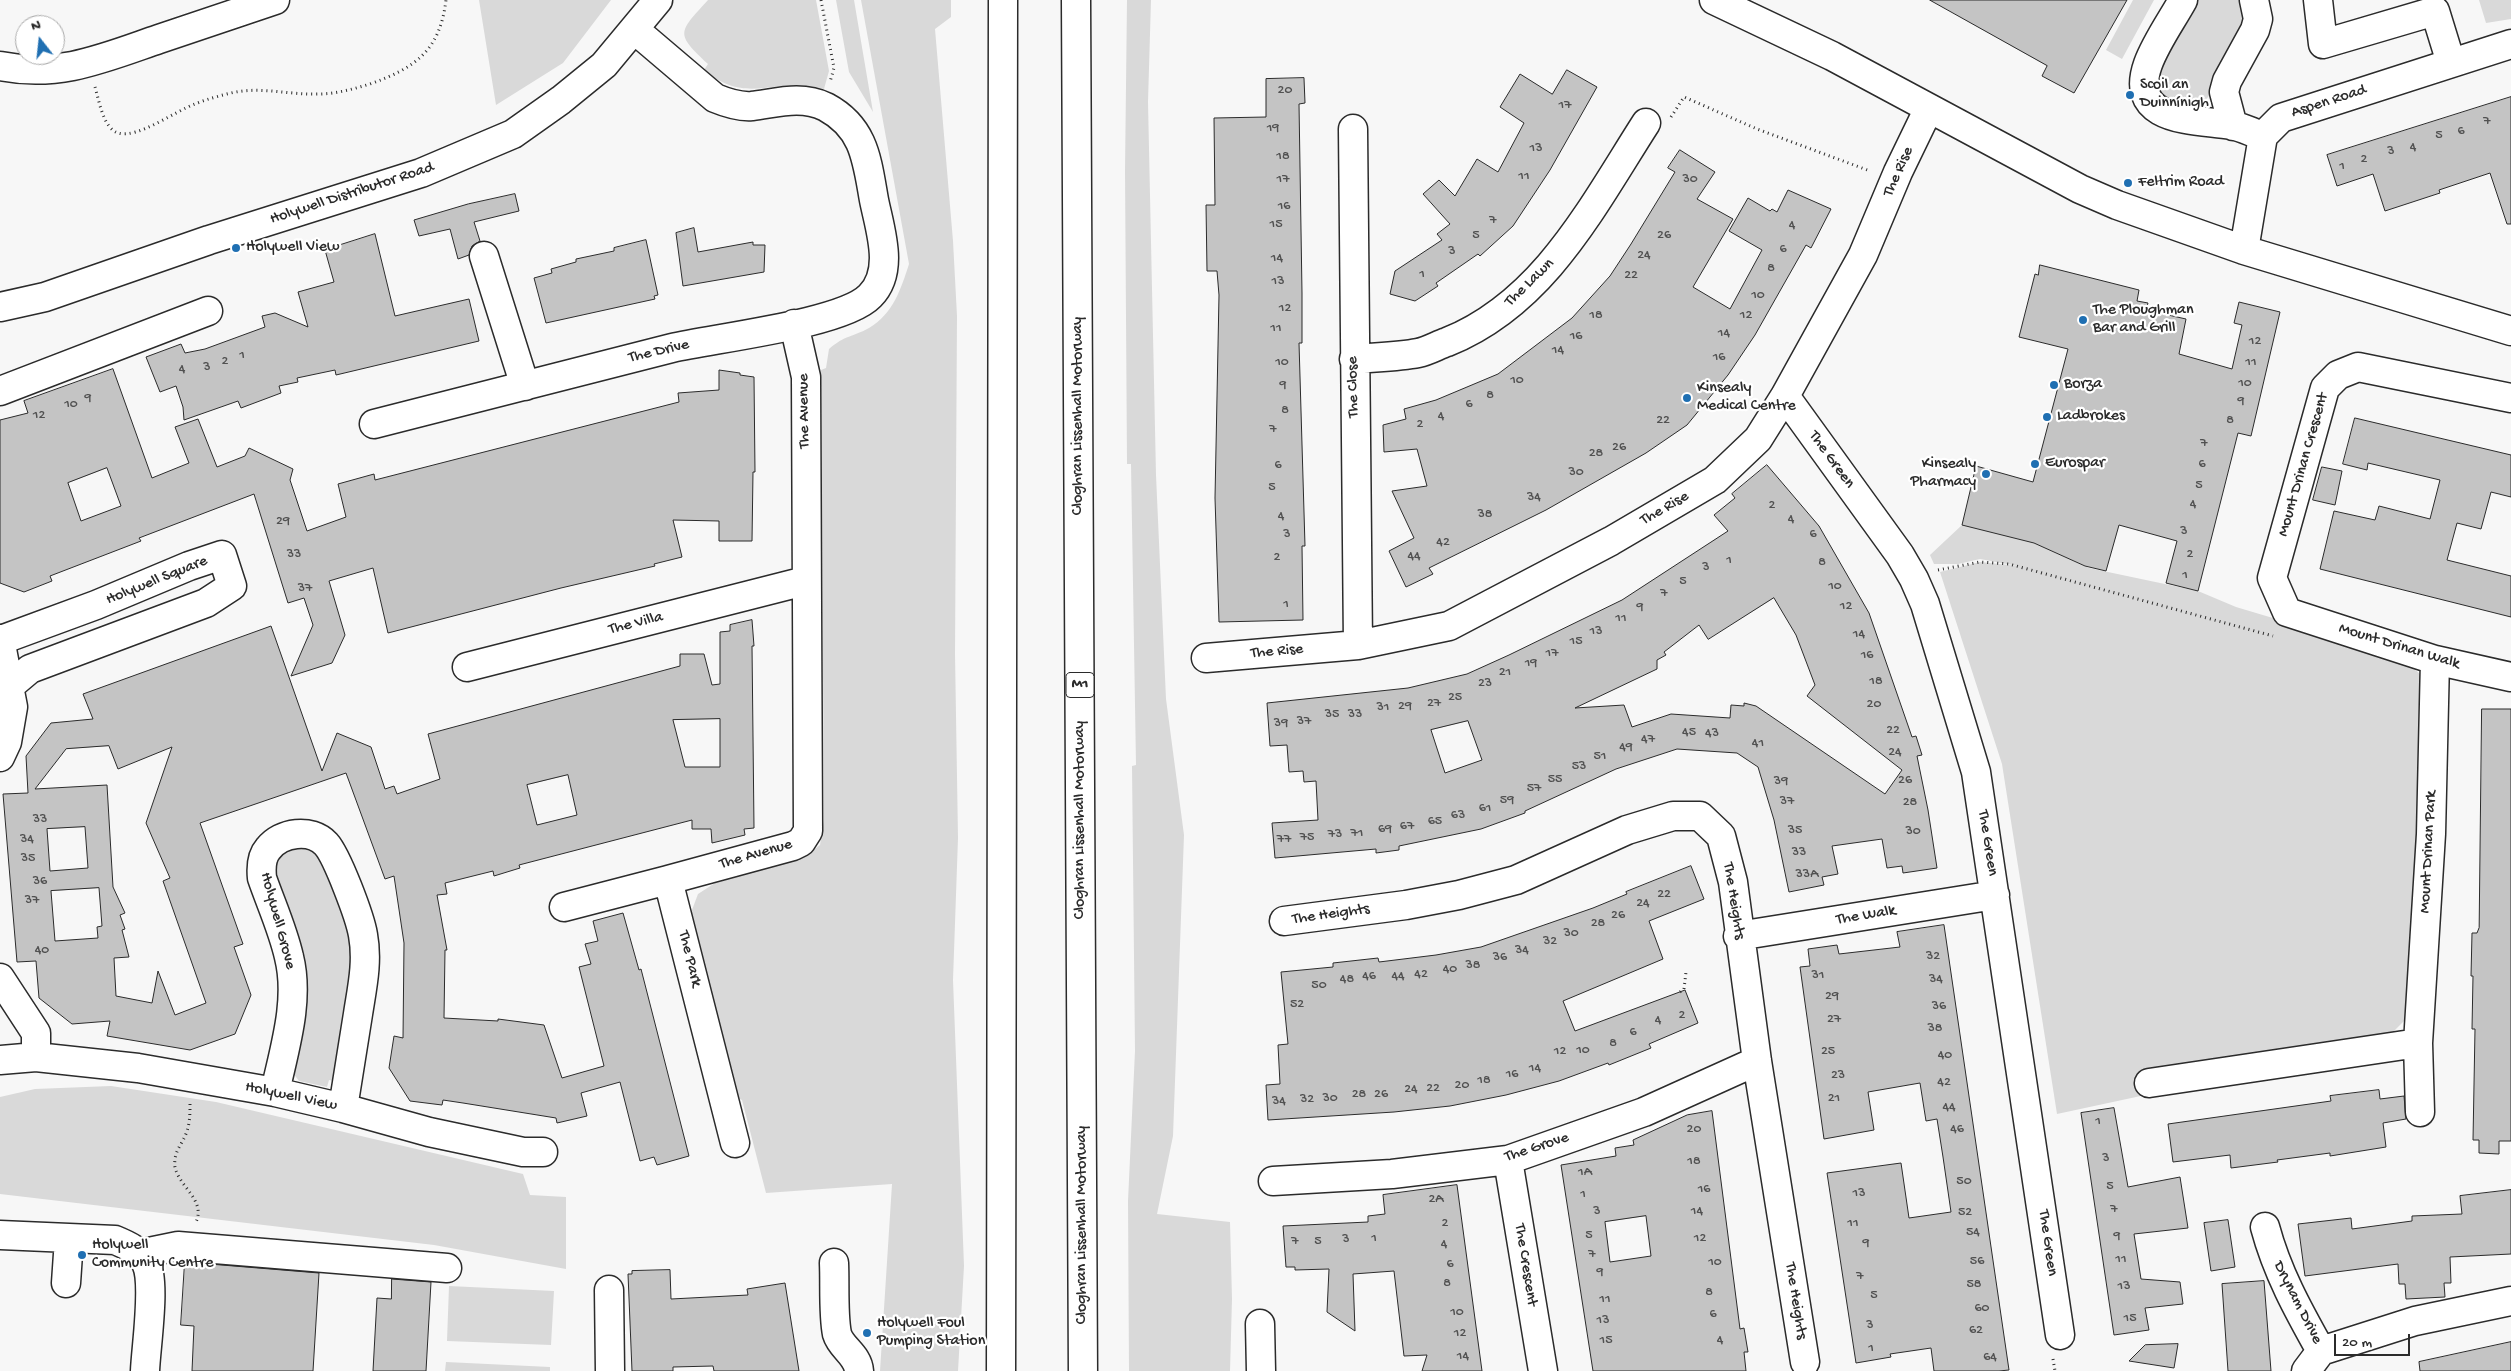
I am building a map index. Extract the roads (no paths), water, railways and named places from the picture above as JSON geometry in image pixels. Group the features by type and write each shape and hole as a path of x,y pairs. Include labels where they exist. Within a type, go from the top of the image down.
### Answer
{"main road":[{"path":"0,66 24,71 70,68 275,0"},
{"name":"Holywell Distributor Road","path":"0,307 45,297 210,240 421,173 504,138 561,100 604,65 658,0"},
{"path":"1001,1371 1003,0"},
{"name":"Cloghran Lissenhall Motorway","path":"1076,0 1083,1371"},
{"path":"1714,0 1832,56 2080,189 2117,206 2244,250 2511,331"},
{"path":"2183,0 2149,62 2145,75 2145,88 2156,109 2170,117 2232,126 2263,136 2244,250"},
{"path":"2232,126 2224,92 2227,81 2255,30 2258,19 2254,0"},
{"path":"2318,0 2323,44 2443,14 2450,63"},
{"path":"635,30 715,98 730,104 750,106 790,100 809,101 836,113 857,135 864,149 883,246 883,270 879,283 872,294 861,304 830,316 794,324"},
{"name":"Aspen Road","path":"2263,136 2281,118 2511,44"},
{"name":"The Rise","path":"1206,658 1358,645 1449,626 1619,536 1715,480 1758,439 1785,396 1863,255 1910,146 1929,108"},
{"name":"The Lawn","path":"1354,359 1420,352 1471,332 1517,300 1554,263 1658,121"},
{"name":"The Close","path":"1353,128 1358,645"},
{"path":"484,256 525,386"},
{"path":"0,391 208,311"},
{"name":"The Drive","path":"374,424 674,348 794,324"},
{"name":"The Avenue","path":"668,880 784,849 801,842 806,837 808,824 805,581 806,378 794,324"},
{"name":"Mount Drinan Crescent","path":"2292,614 2272,578 2325,388 2338,376 2358,368 2511,398"},
{"name":"The Green","path":"1785,396 1900,556 1914,579 1927,612 1976,772 2060,1335"},
{"name":"Holywell Square","path":"0,640 96,605 189,566 222,555 232,586 206,603 6,677"},
{"name":"The Villa","path":"467,667 805,581"},
{"name":"Mount Drinan Walk","path":"2292,614 2435,660 2511,677"},
{"path":"0,640 6,677 14,707 7,742 0,757"},
{"name":"Mount Drinan Park","path":"2420,1112 2418,1044 2431,834 2435,660"},
{"name":"The Heights","path":"1284,921 1406,905 1469,893 1516,880 1627,830 1673,816 1700,816 1720,836 1733,882 1738,936 1805,1362"},
{"name":"Holywell Grove","path":"274,1092 288,1032 292,978 290,958 262,878 261,868 267,849 276,842 294,834 306,834 318,838 332,853 358,915 363,935 365,968 343,1108"},
{"path":"564,907 668,880"},
{"name":"The Park","path":"668,880 735,1143"},
{"name":"The Walk","path":"1738,936 1995,895"},
{"path":"0,978 36,1032 36,1057"},
{"path":"2149,1084 2418,1044"},
{"name":"Holywell View","path":"0,1060 36,1057 138,1068 274,1092 343,1108 430,1132 523,1152 543,1152"},
{"name":"The Grove","path":"1273,1181 1392,1174 1508,1160 1644,1112 1757,1061"},
{"name":"The Crescent","path":"1508,1160 1543,1371"},
{"name":"Drynam Drive","path":"2265,1227 2273,1258 2314,1361 2415,1321 2511,1301"},
{"path":"0,1235 115,1240 132,1247 146,1263 151,1282 145,1371"},
{"path":"66,1283 69,1239"},
{"path":"139,1254 178,1246 448,1268"},
{"path":"834,1263 838,1334 843,1345 851,1353 858,1371"},
{"path":"609,1290 610,1371"},
{"path":"1260,1324 1261,1371"}],"place":[{"name":"Scoil an Duinnínigh","path":"2130,95"},
{"name":"Feltrim Road","path":"2128,183"},
{"name":"Holywell View","path":"236,248"},
{"name":"The Ploughman Bar and Grill","path":"2083,320"},
{"name":"Borza","path":"2054,385"},
{"name":"Kinsealy Medical Centre","path":"1687,398"},
{"name":"Ladbrokes","path":"2047,417"},
{"name":"Eurospar","path":"2035,464"},
{"name":"Kinsealy Pharmacy","path":"1986,474"},
{"name":"Holywell Community Centre","path":"82,1255"},
{"name":"Holywell Foul Pumping Station","path":"867,1333"}]}
